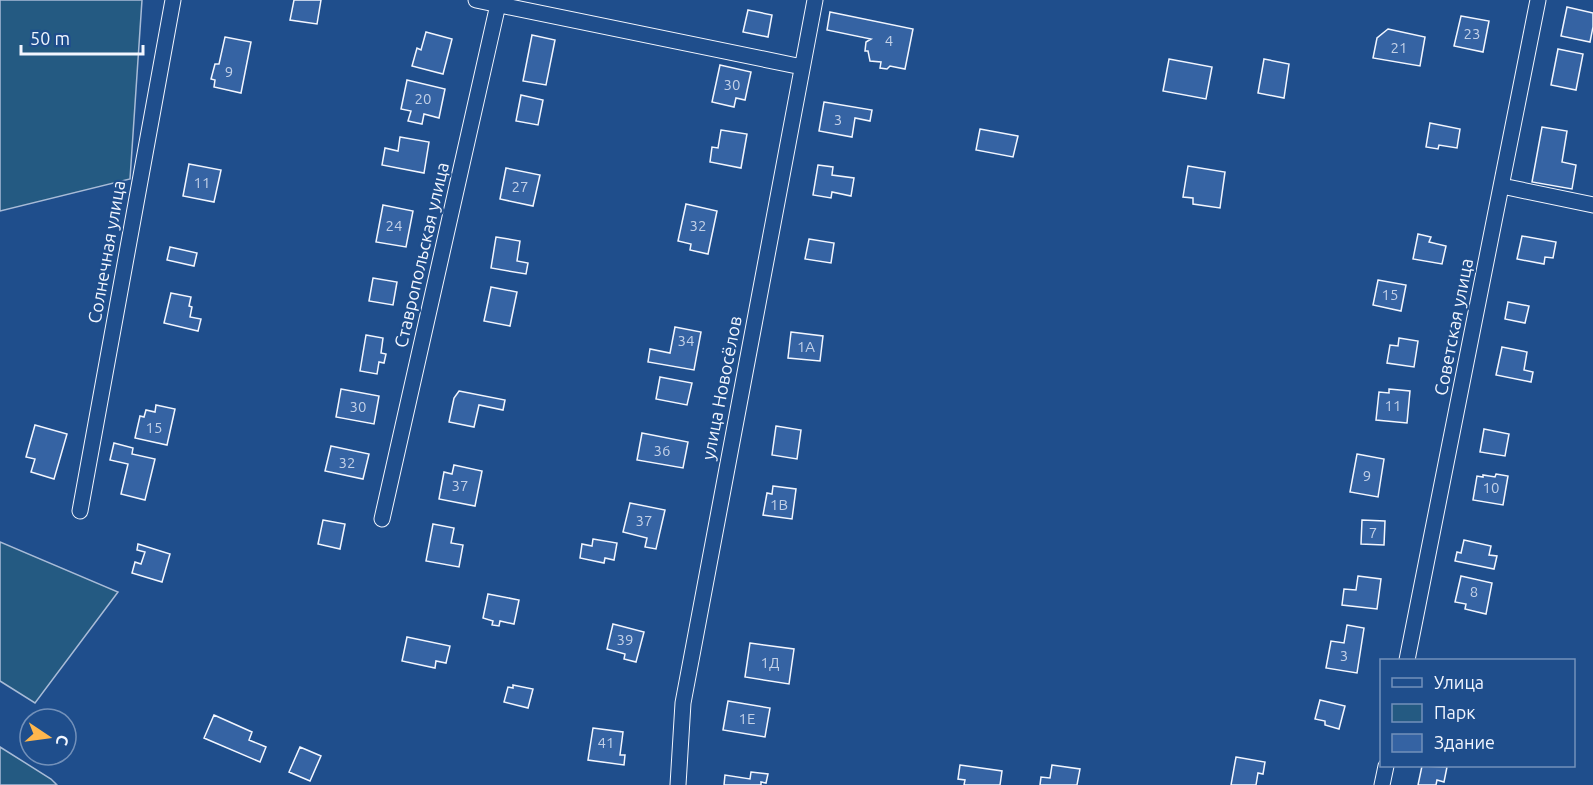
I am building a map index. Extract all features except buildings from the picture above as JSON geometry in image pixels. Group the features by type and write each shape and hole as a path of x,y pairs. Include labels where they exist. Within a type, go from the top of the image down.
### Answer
{"street":[{"name":"Солнечная улица","path":"80,511 173,0"},
{"path":"476,0 802,67"},
{"name":"улица Новосёлов","path":"678,785 683,703 815,0"},
{"name":"Советская улица","path":"1407,659 1538,0"},
{"name":"Ставропольская улица","path":"382,519 499,3"},
{"path":"1502,186 1593,206"},
{"path":"1382,785 1386,767"}],"green space":[{"path":"0,0 142,0 130,179 0,211"},
{"path":"0,542 118,592 35,703 0,681"},
{"path":"0,747 18,758 18,767 32,767 57,785 0,785"}]}
